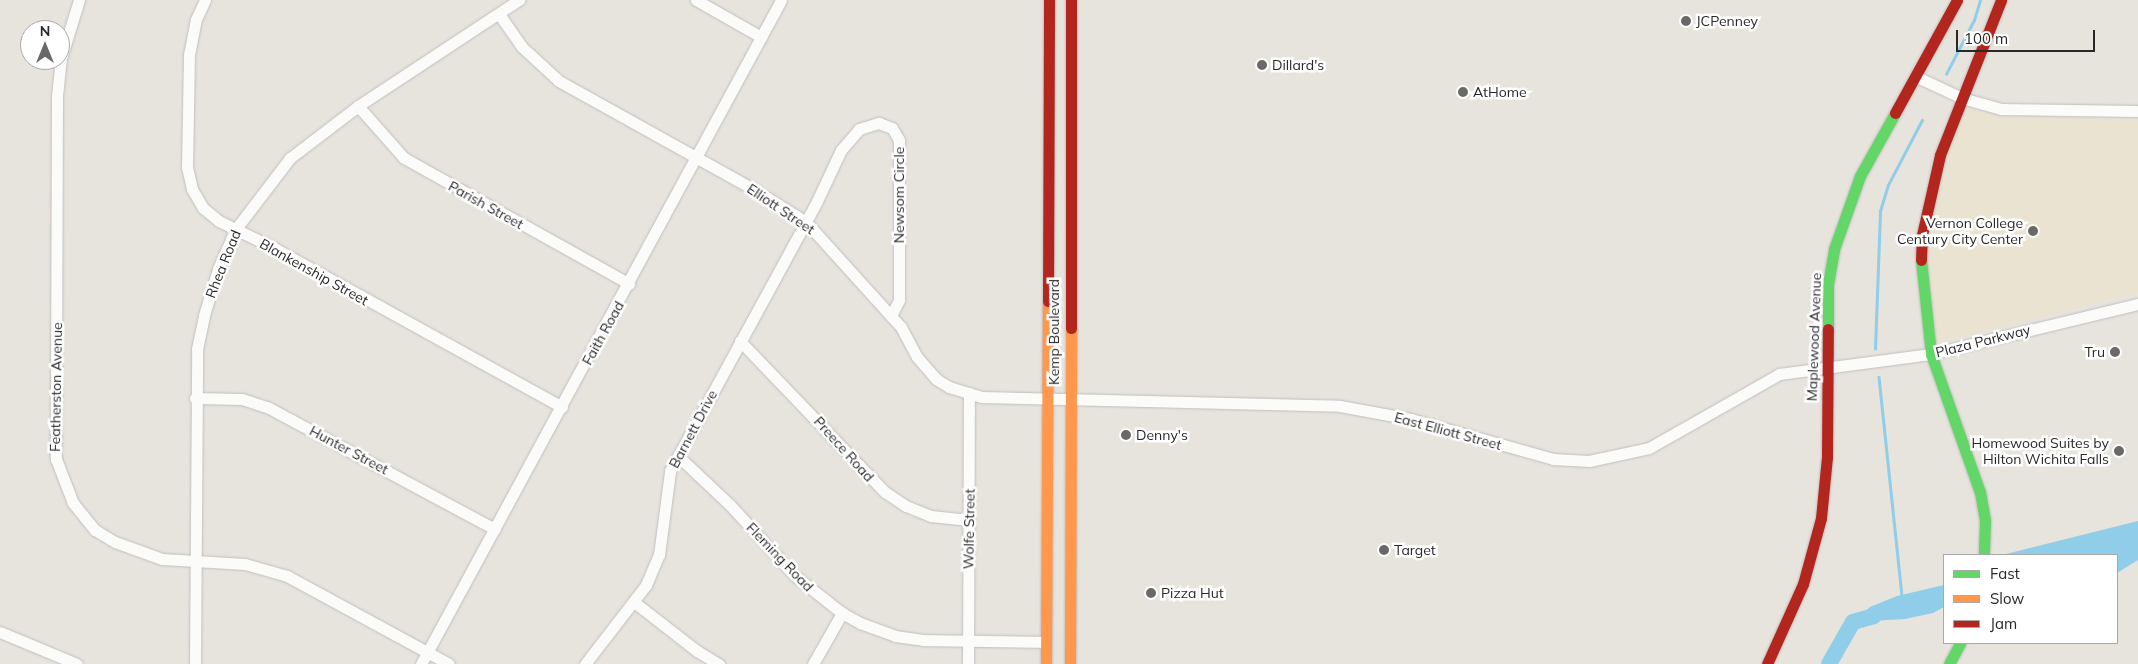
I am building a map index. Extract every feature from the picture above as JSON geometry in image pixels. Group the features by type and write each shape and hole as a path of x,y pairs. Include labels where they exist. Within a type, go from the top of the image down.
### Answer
{"main road":[{"name":"Kemp Boulevard","path":"1046,664 1049,0"},
{"name":"Kemp Boulevard","path":"1070,664 1071,0"},
{"name":"Maplewood Avenue","path":"1767,664 1803,584 1821,518 1827,457 1826,368 1828,284 1834,250 1860,176 1917,77 1956,0"},
{"path":"1984,554 1985,521 1980,492 1931,354 1921,282 1922,235 1940,155 2001,0"},
{"path":"1046,642 1070,642"},
{"path":"1949,664 1959,644"}],"street":[{"name":"Featherston Avenue","path":"79,0 61,58 57,96 57,469 73,503 100,534 140,553 162,559 245,564 287,576 449,664"},
{"name":"Blankenship Street","path":"204,0 196,19 189,54 188,176 203,208 235,230 274,248 562,407"},
{"name":"Rhea Road","path":"195,664 195,398 197,349 204,315 235,230 290,158 358,106 519,0"},
{"path":"696,0 761,37"},
{"name":"Faith Road","path":"421,664 629,284 781,0"},
{"name":"Elliott Street","path":"499,14 522,47 559,81 806,222 891,316 936,378 982,397 1047,399"},
{"path":"1917,77 1962,98 2028,112 2138,111"},
{"name":"Parish Street","path":"358,106 404,158 629,284"},
{"name":"Newsom Circle","path":"806,222 841,150 852,136 867,124 879,123 892,128 900,146 899,300 891,316"},
{"name":"Barnett Drive","path":"585,664 646,585 659,555 666,487 678,456 806,222"},
{"name":"Plaza Parkway","path":"1826,368 1931,354 2138,304"},
{"name":"Preece Road","path":"740,341 885,492 906,506 931,516 969,520"},
{"name":"East Elliott Street","path":"1047,399 1340,406 1411,419 1553,459 1589,461 1649,448 1779,374 1826,368"},
{"name":"Wolfe Street","path":"968,664 969,393"},
{"name":"Hunter Street","path":"195,398 242,399 269,408 495,529"},
{"name":"Fleming Road","path":"678,456 730,505 795,576 842,613 895,636 968,642 1046,642"},
{"path":"634,602 697,651 719,664"},
{"path":"812,664 842,613"},
{"path":"0,632 77,664"}],"shaded area":[{"name":"Vernon College Century City Center","path":"1963,107 2014,118 2138,119 2138,293 1942,342 1935,340 1928,303 1926,241 1933,196"}],"water":[{"path":"2138,521 2138,560 2118,572 2118,554 2006,554"},
{"path":"1943,585 1943,608 1933,613 1905,619 1853,622 1870,607 1897,596"}],"waterway":[{"path":"1946,74 1974,20 1980,0"},
{"path":"1875,349 1880,211 1888,185 1922,120"},
{"path":"1879,377 1902,597"},
{"path":"1829,664 1853,622 1874,616"}],"traffic: fast":[{"path":"1828,329 1828,284 1834,249 1860,176 1895,113"},
{"path":"1921,260 1931,354 1980,492 1985,521 1984,554"},
{"path":"1949,664 1959,644"}],"traffic: slow":[{"path":"1046,664 1048,301"},
{"path":"1070,664 1071,328"}],"traffic: jam":[{"path":"1048,301 1049,0"},
{"path":"1071,0 1071,328"},
{"path":"1895,113 1957,0"},
{"path":"1921,260 1922,235 1940,155 2001,0"},
{"path":"1767,664 1803,584 1821,518 1827,457 1828,329"}],"place":[{"name":"JCPenney","path":"1686,21"},
{"name":"Dillard's","path":"1262,65"},
{"name":"AtHome","path":"1463,92"},
{"name":"Vernon College Century City Center","path":"2033,231"},
{"name":"Tru","path":"2115,352"},
{"name":"Denny's","path":"1126,435"},
{"name":"Homewood Suites by Hilton Wichita Falls","path":"2119,451"},
{"name":"Target","path":"1384,550"},
{"name":"Pizza Hut","path":"1151,593"}]}
